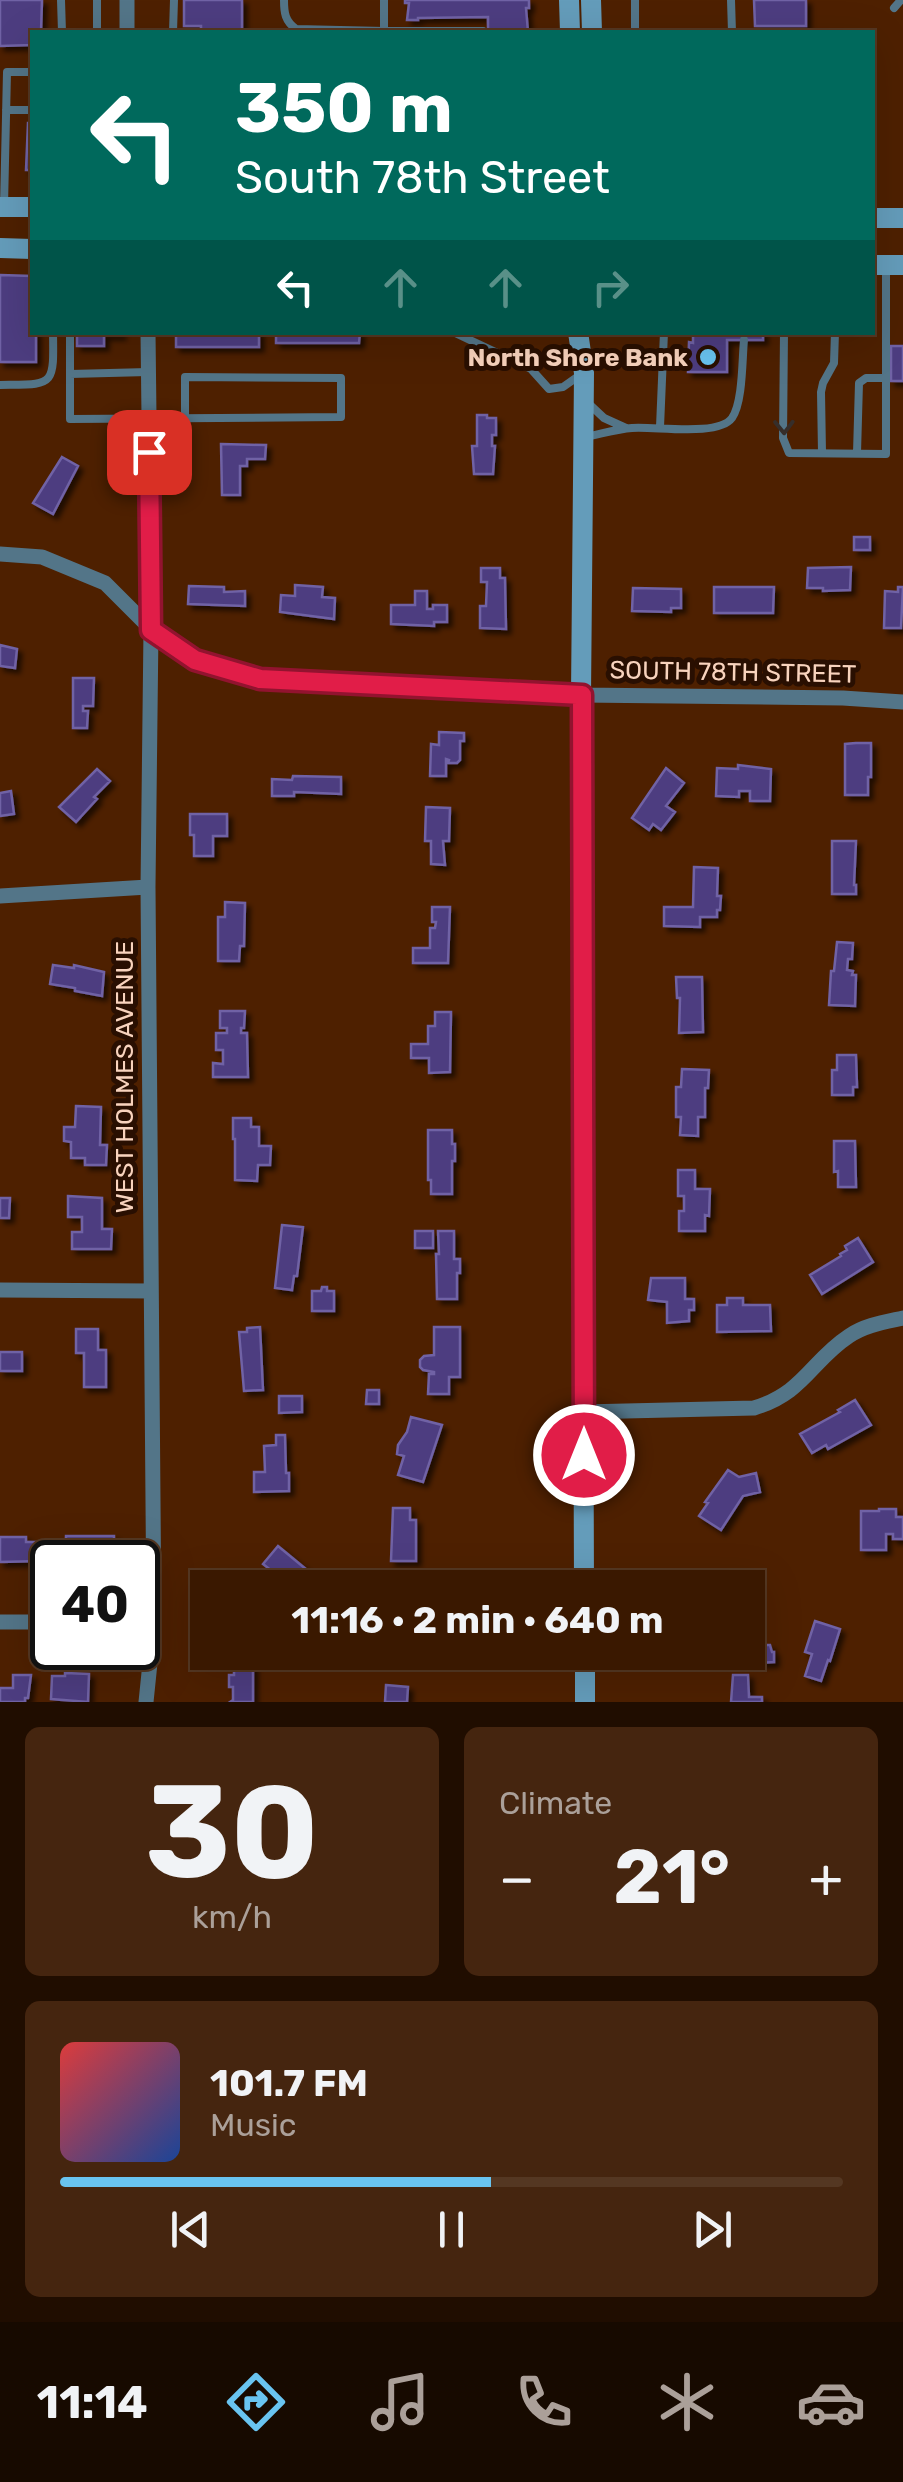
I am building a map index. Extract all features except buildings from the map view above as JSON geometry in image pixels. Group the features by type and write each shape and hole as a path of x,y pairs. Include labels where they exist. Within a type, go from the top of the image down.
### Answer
{"street":[{"path":"127,0 127,30"},
{"path":"570,0 570,30"},
{"path":"591,0 592,30"},
{"path":"2,207 30,208"},
{"path":"875,218 903,218"},
{"path":"0,248 30,248"},
{"path":"148,335 149,417"},
{"path":"581,337 584,1570"},
{"name":"WEST HOLMES AVENUE","path":"147,1540 151,1290 149,452"},
{"name":"SOUTH 78TH STREET","path":"0,554 42,556 105,583 151,630 195,660 260,679 582,695 903,702"},
{"path":"0,896 148,887"},
{"path":"0,1290 151,1290"},
{"path":"583,1412 754,1408 775,1402 851,1334 903,1318"},
{"path":"0,1622 30,1622"},
{"name":"WEST HOLMES AVENUE","path":"146,1670 146,1702"},
{"path":"585,1670 586,1702"}],"lane":[{"path":"62,0 62,30"},
{"path":"98,0 98,30"},
{"path":"173,30 174,0"},
{"path":"284,0 284,14 296,30"},
{"path":"384,0 384,30"},
{"path":"635,0 635,30"},
{"path":"731,0 732,30"},
{"path":"894,8 901,0"},
{"path":"2,207 6,72 30,72"},
{"path":"6,110 30,110"},
{"path":"784,335 784,444 789,453 886,454 887,265"},
{"path":"0,385 38,384 49,379 54,370 53,335"},
{"path":"70,335 70,418 341,417 341,378 185,377 185,417"},
{"path":"459,335 531,369 549,389 563,388 584,373"},
{"path":"660,427 664,335"},
{"path":"822,453 821,392 834,363 835,335"},
{"path":"584,437 626,428 722,426 738,405 744,340"},
{"path":"70,374 148,372"},
{"path":"856,453 859,383 866,378 886,378"},
{"path":"584,398 604,418 626,428"}],"place":[{"name":"North Shore Bank","path":"708,357"}],"route":[{"path":"149,452 151,630 195,660 260,679 582,695 584,1455"}]}
